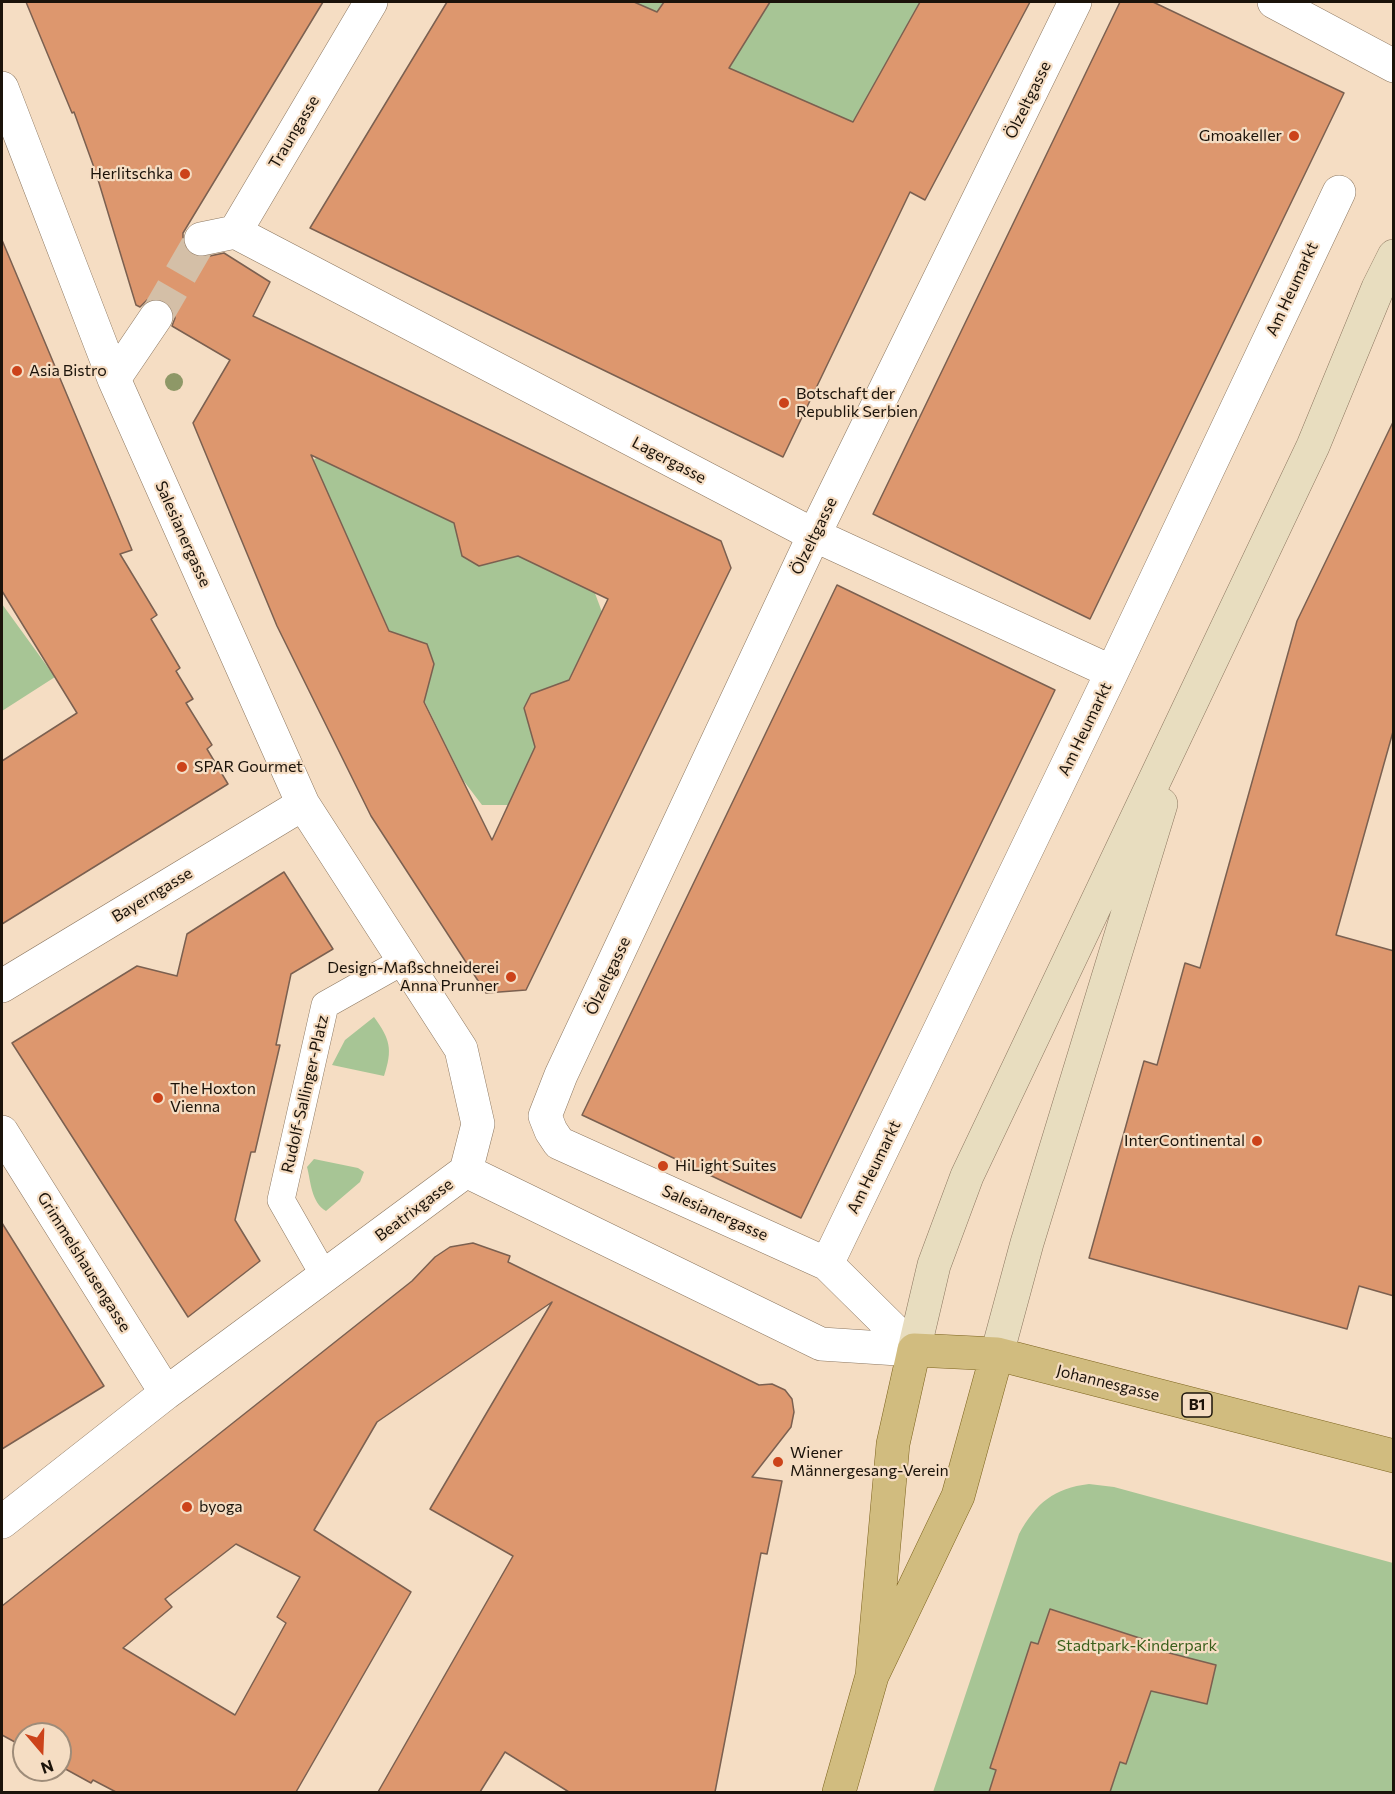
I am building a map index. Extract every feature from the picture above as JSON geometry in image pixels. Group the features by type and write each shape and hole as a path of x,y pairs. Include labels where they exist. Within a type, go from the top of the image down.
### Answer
{"main road":[{"name":"B1","path":"914,1350 997,1354"},
{"path":"872,1676 893,1444 914,1350"},
{"path":"839,1792 872,1676 958,1496 997,1354"},
{"name":"Johannesgasse","path":"997,1354 1394,1456"}],"street":[{"name":"Traungasse","path":"235,232 371,2"},
{"name":"Ölzeltgasse","path":"561,1075 814,536 1076,2"},
{"path":"1274,2 1394,66"},
{"name":"Salesianergasse","path":"2,88 114,379 303,804 405,960"},
{"name":"Am Heumarkt","path":"827,1264 1112,672 1339,192"},
{"path":"201,239 235,232"},
{"name":"Lagergasse","path":"235,232 814,536 1112,672"},
{"path":"914,1350 934,1266 967,1176 1312,446 1394,256"},
{"path":"114,379 156,317"},
{"path":"997,1354 1027,1243 1193,699"},
{"name":"Bayerngasse","path":"2,986 303,804"},
{"path":"405,960 461,1049 478,1124 466,1172"},
{"name":"Salesianergasse","path":"561,1075 545,1116 559,1143 827,1264 914,1350"},
{"name":"Grimmelshausengasse","path":"2,1132 166,1393"},
{"name":"Beatrixgasse","path":"2,1522 166,1393 466,1172 821,1344 914,1350"}],"lane":[{"name":"Rudolf-Sallinger-Platz","path":"324,1277 281,1200 325,1005 405,960"}],"green space":[{"path":"634,2 664,2 657,12"},
{"path":"770,2 920,2 853,122 729,68"},
{"path":"328,448 353,475 462,527 457,537 462,556 479,566 500,561 506,550 593,588 602,612 564,689 555,685 531,694 524,708 531,733 540,738 509,805 482,805 463,780 418,688 429,682 434,664 427,644 406,637 394,641 328,494 304,468"},
{"path":"2,604 55,677 2,711"},
{"path":"374,1017 387,1038 389,1051 384,1076 332,1065 345,1040"},
{"path":"314,1159 358,1168 364,1172 360,1182 326,1211 314,1197 311,1185 307,1167"},
{"name":"Stadtpark-Kinderpark","path":"1089,1484 1114,1487 1393,1563 1393,1792 933,1792 1019,1534 1032,1514 1047,1499 1066,1489"}],"building":[{"path":"26,2 323,2 183,233 183,242 187,251 196,257 224,253 270,282 253,316 721,541 731,568 526,990 486,993 371,816 277,626 193,423 230,360 172,326 175,318 173,309 166,301 157,298 147,300 140,307 136,305 96,173 74,112 72,113","holes":["311,455 454,523 462,556 479,566 518,556 608,599 569,680 531,694 524,708 535,747 492,840 424,702 434,664 427,644 389,631"]},
{"path":"447,2 634,2 657,12 664,2 770,2 729,68 853,122 920,2 1030,2 925,200 910,192 783,457 310,228"},
{"path":"1120,2 1153,2 1344,93 1090,619 873,514"},
{"path":"2,240 132,550 120,554 157,615 151,619 180,668 176,671 193,699 186,703 212,745 207,749 228,784 2,924 2,761 77,713 2,591"},
{"path":"1394,420 1394,728 1336,935 1394,951 1394,1296 1359,1286 1347,1329 1089,1258 1144,1061 1157,1065 1185,963 1200,968 1297,621"},
{"path":"837,585 1055,690 801,1218 582,1115"},
{"name":"The Hoxton Vienna","path":"284,872 333,949 291,974 276,1045 280,1045 255,1152 251,1152 235,1220 260,1261 188,1317 12,1043 137,966 177,976 187,934"},
{"path":"2,1223 104,1386 2,1449"},
{"path":"473,1243 510,1256 508,1262 759,1385 772,1384 785,1390 792,1399 794,1412 791,1427 752,1477 782,1481 767,1554 761,1553 715,1792 569,1792 505,1752 480,1792 378,1792 513,1556 430,1509 552,1302 377,1422 314,1530 411,1592 296,1792 116,1792 93,1780 91,1783 72,1773 72,1722 12,1722 12,1740 2,1735 2,1606 412,1281 435,1257 450,1247","holes":["236,1544 300,1577 277,1617 286,1623 235,1715 123,1648 172,1607 165,1599"]},
{"path":"1050,1609 1152,1642 1150,1648 1216,1665 1207,1704 1151,1691 1126,1764 1120,1762 1110,1792 989,1792 996,1770 990,1768 1031,1642 1038,1644"}],"tunnel":[{"path":"156,317 201,239"}],"place":[{"name":"Gmoakeller","path":"1294,136"},
{"name":"Herlitschka","path":"185,174"},
{"name":"Asia Bistro","path":"17,371"},
{"name":"Botschaft der Republik Serbien","path":"784,403"},
{"name":"SPAR Gourmet","path":"182,767"},
{"name":"Design-Maßschneiderei Anna Prunner","path":"511,977"},
{"name":"The Hoxton Vienna","path":"158,1098"},
{"name":"InterContinental","path":"1257,1141"},
{"name":"HiLight Suites","path":"663,1166"},
{"name":"Wiener Männergesang-Verein","path":"778,1462"},
{"name":"byoga","path":"187,1507"}]}
